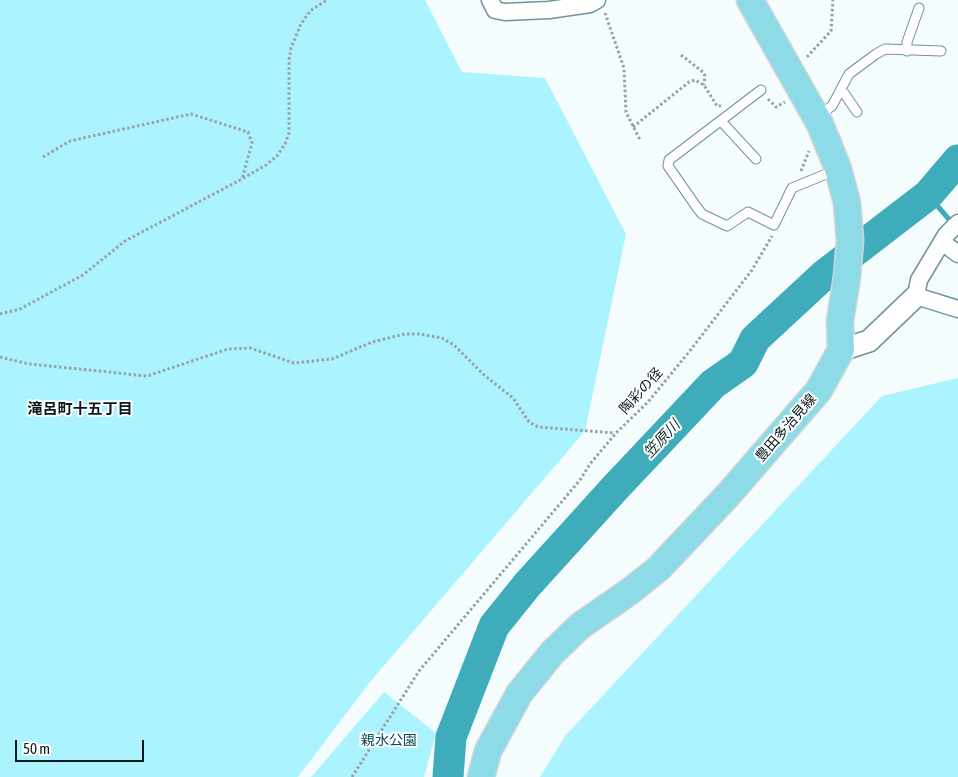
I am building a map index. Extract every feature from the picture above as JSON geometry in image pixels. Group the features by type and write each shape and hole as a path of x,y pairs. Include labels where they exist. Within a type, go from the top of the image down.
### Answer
{"main road":[{"path":"750,0 787,83 816,117 838,170 846,203 850,240 847,277 840,321 841,350"},
{"name":"豊田多治見線","path":"481,777 488,751 520,694 552,653 580,626 658,569 728,495 819,390 841,350"}],"street":[{"path":"490,0 495,10 505,12 549,10 600,3"},
{"path":"949,233 958,254"},
{"path":"841,350 869,341 916,296 919,280 949,233"},
{"path":"916,296 958,309"}],"lane":[{"path":"907,50 907,42 919,8"},
{"path":"816,117 832,106 849,74 876,54 886,49 941,51"},
{"path":"760,90 669,160 668,166 702,214 727,226 748,212 774,225 792,188 838,170"},
{"path":"841,91 857,112"},
{"path":"721,121 756,160"}],"path":[{"path":"0,314 20,309 83,275 125,241 242,179 277,156 285,144 289,133 289,60 291,48 301,24 310,11 327,0"},
{"path":"788,101 787,83 801,63 831,31 833,0"},
{"path":"600,3 624,68 626,112 640,140"},
{"path":"681,55 703,72 705,76 704,85"},
{"path":"633,127 689,82 695,80 704,85 717,106 723,107"},
{"path":"43,157 70,141 191,114 248,132 252,143 242,179"},
{"path":"795,187 810,148"},
{"name":"陶彩の径","path":"352,777 419,672 580,480 590,464 616,433 648,402 689,352 752,270 773,234"},
{"path":"0,357 30,364 147,376 228,349 250,348 294,363 332,359 372,342 406,334 418,334 442,338 454,346 484,375 513,398 529,422 538,427 616,433"}],"green space":[{"path":"0,0 425,0 462,72 545,78 626,234 585,431 370,682 298,777 0,777"},
{"path":"958,378 958,777 540,777 566,735 882,396"},
{"name":"親水公園","path":"384,692 436,733 424,777 311,777"}],"waterway":[{"name":"笠原川","path":"448,777 451,737 494,626 527,585 713,384 743,363 755,339 824,275 928,195 958,160"},
{"path":"928,195 953,224"}],"district":[{"name":"滝呂町十五丁目","path":"80,409"}]}
